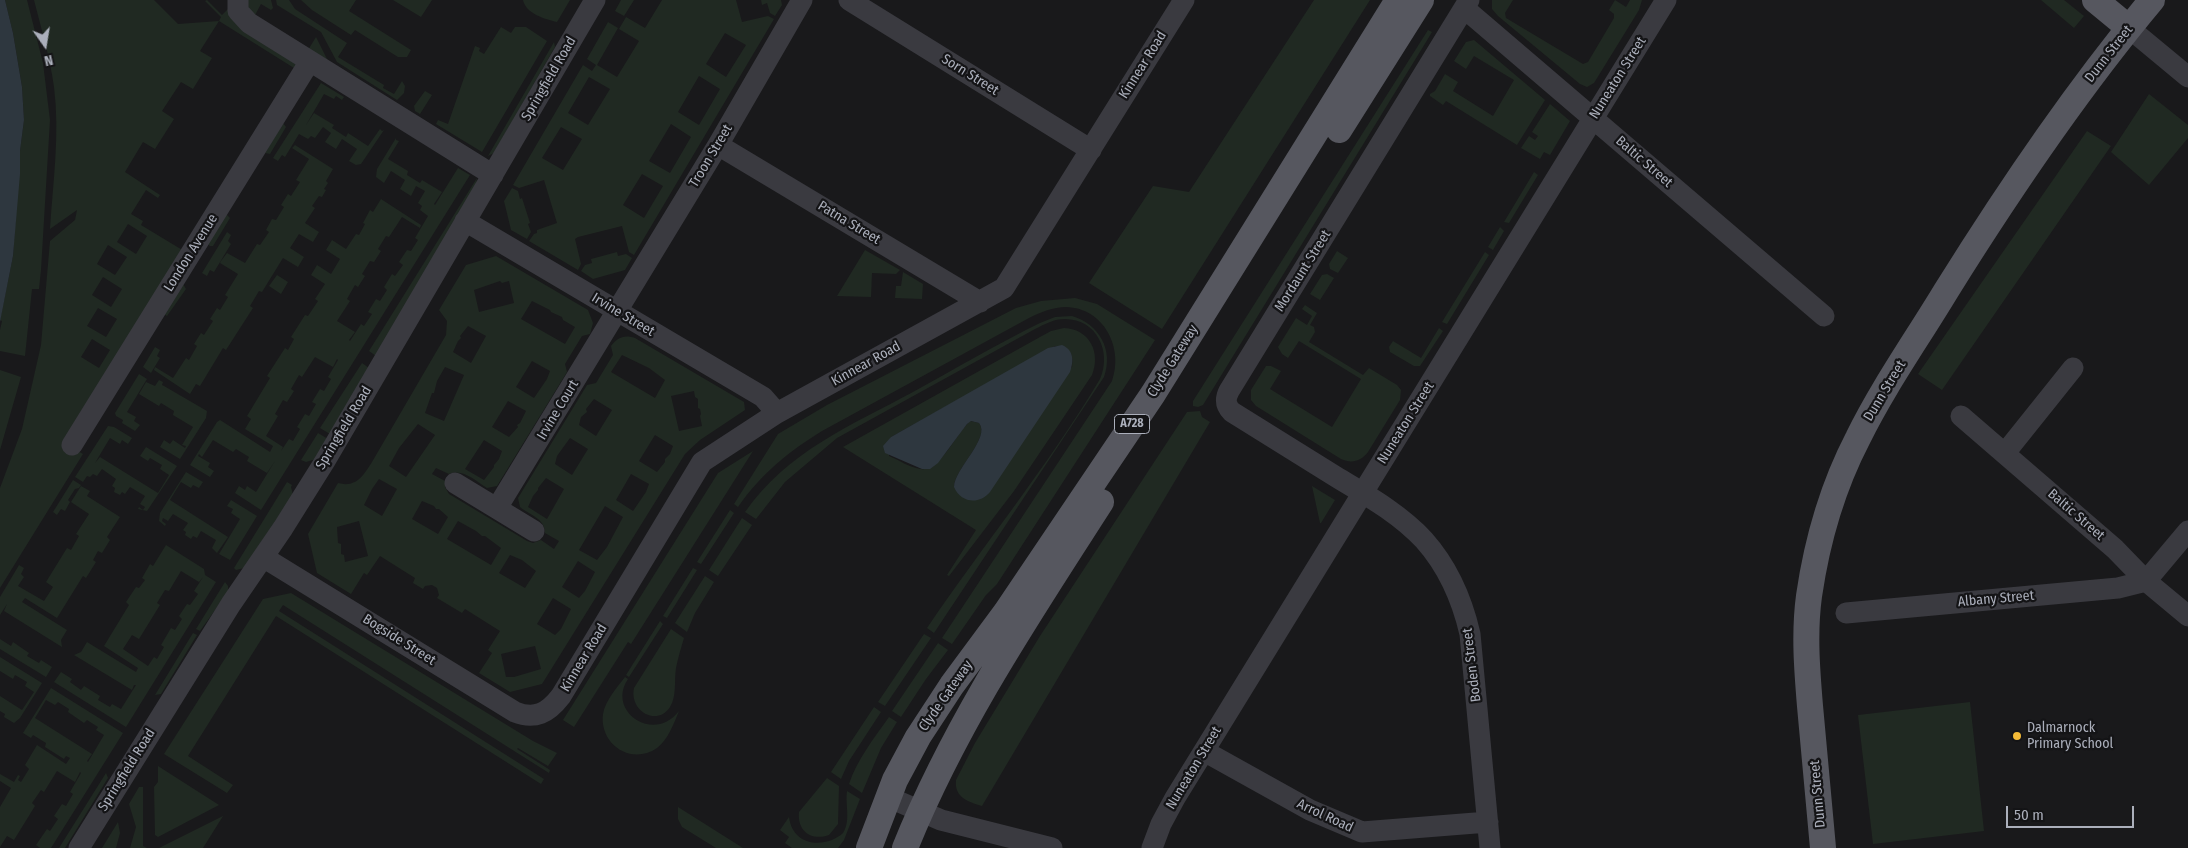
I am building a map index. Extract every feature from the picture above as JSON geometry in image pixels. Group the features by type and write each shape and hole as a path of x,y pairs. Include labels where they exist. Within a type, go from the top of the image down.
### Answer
{"main road":[{"name":"Clyde Gateway","path":"869,848 888,797 905,759 928,722 952,685 1006,612 1153,394 1398,0"},
{"name":"Clyde Gateway","path":"904,848 943,763 996,667 1421,0"},
{"path":"2095,0 2129,28"},
{"name":"Dunn Street","path":"1823,848 1811,717 1807,644 1809,600 1813,575 1821,533 1830,507 1858,437 1992,217 2051,130 2152,0"}],"street":[{"path":"238,0 238,11 244,19 493,175"},
{"name":"Springfield Road","path":"79,848 231,604 325,461 595,0"},
{"name":"Troon Street","path":"618,311 718,145 802,0"},
{"name":"Sorn Street","path":"848,0 1091,150"},
{"name":"Kinnear Road","path":"536,715 548,710 560,696 698,467 711,456 777,413 1006,286 1184,0"},
{"name":"Nuneaton Street","path":"1152,848 1168,810 1666,0"},
{"name":"Baltic Street","path":"1467,4 1593,118 1824,316"},
{"name":"Mordaunt Street","path":"1363,493 1232,412 1226,404 1227,395 1467,4"},
{"path":"2129,28 2188,77"},
{"name":"London Avenue","path":"72,446 310,61"},
{"name":"Patna Street","path":"718,145 980,302"},
{"name":"Irvine Street","path":"465,221 763,397 777,413"},
{"name":"Irvine Court","path":"497,508 618,311"},
{"path":"2005,454 2073,368"},
{"name":"Baltic Street","path":"1961,416 2115,549 2146,581 2188,616"},
{"path":"455,483 534,531"},
{"name":"Boden Street","path":"1363,493 1400,519 1424,540 1449,575 1463,606 1472,647 1490,848"},
{"path":"2146,581 2188,531"},
{"name":"Bogside Street","path":"263,557 515,712 528,716 536,715"},
{"name":"Albany Street","path":"1846,613 2118,588 2146,581"},
{"name":"Arrol Road","path":"1204,751 1310,810 1362,832 1488,822"},
{"path":"888,797 941,820 1052,848"}],"shaded area":[{"path":"0,0 5,0 13,33 22,87 24,120 13,256 0,322"},
{"path":"5,0 27,0 43,63 50,120 39,289 32,289 25,356 0,351 2,321 0,320 13,256 24,120 22,87 13,33"},
{"path":"34,0 154,0 178,24 219,21 200,51 212,58 193,89 181,82 162,111 174,119 155,149 143,142 125,172 160,195 158,198 146,190 131,214 143,221 141,225 184,251 65,443 83,454 0,588 0,488 22,429 41,345 50,241 75,220 77,210 50,229 55,158 56,105 50,65","holes":["128,224 147,236 136,254 117,242","108,245 127,257 115,275 97,264","103,277 122,289 111,307 92,295","98,308 117,319 106,337 87,326","92,339 110,350 99,368 81,357"]},
{"path":"207,0 222,15 230,7 297,63 294,68 219,21 221,17 205,1"},
{"path":"246,0 271,0 273,8 271,10 261,4 254,17 250,14"},
{"path":"276,0 289,0 295,9 347,43 338,57 384,85 383,88 394,94 402,81 405,86 404,93 397,100 337,62 321,32 277,5"},
{"path":"301,0 356,0 349,11 411,50 407,57 398,57 355,30 351,35 312,10"},
{"path":"393,0 432,0 421,17"},
{"path":"523,0 570,0 557,22 532,12"},
{"path":"621,0 634,0 624,16 615,11"},
{"path":"662,0 736,0 742,22 768,16 774,19 634,255 629,252 622,226 578,237 575,239 581,264 578,270 529,241 537,233 537,230 557,223 544,180 519,188 513,185 583,65 592,71 596,65 587,59 608,22 618,28 597,65 617,77 639,41 619,29 626,17 645,28","holes":["725,33 746,45 726,77 706,64","699,76 720,89 699,125 678,112","589,77 610,89 588,125 568,113","671,124 691,137 670,173 649,161","561,127 582,139 563,170 542,158","642,174 663,186 644,218 623,205"]},
{"path":"761,0 781,0 782,5 775,16 770,13 767,3 762,5"},
{"path":"1314,0 1370,0 1162,329 1089,283 1153,186 1189,192"},
{"path":"1492,0 1513,0 1505,13 1506,18 1583,64 1588,62 1614,18 1614,14 1609,10 1615,0 1626,7 1630,0 1642,0 1639,10 1594,83 1587,87 1580,84 1498,16 1492,9"},
{"path":"2041,0 2064,0 2084,16 2074,28"},
{"path":"501,27 511,33 515,27 526,27 547,41 482,152 436,124 438,120 448,124 475,46 480,48 479,51 484,54"},
{"path":"1428,30 1432,32 1203,405 1193,406 1193,401"},
{"path":"316,37 329,63 308,50"},
{"path":"1474,40 1545,100 1517,145 1446,101 1443,105 1430,96 1445,74 1458,82 1453,91 1493,116 1514,80 1474,56 1466,69 1454,61 1466,42"},
{"path":"554,42 555,47 494,153 488,156"},
{"path":"321,83 344,97 342,100 336,96 334,99 324,94 306,125 314,113 334,125 332,128 346,137 348,133 368,146 380,129 384,130 361,164 356,165 349,161 357,149 342,139 336,149 325,142 331,133 323,127 315,138 311,136 308,139 299,134 285,157 282,155 278,161 273,158"},
{"path":"425,91 432,95 420,114 415,111 414,106"},
{"path":"2149,94 2188,125 2188,138 2149,185 2111,152"},
{"path":"1550,104 1570,121 1550,155 1544,152 1540,159 1521,148 1529,136 1535,140 1538,136 1532,132"},
{"path":"283,123 286,127 270,154 265,153"},
{"path":"2087,131 2111,146 1942,390 1918,374"},
{"path":"396,138 399,141 388,159 408,171 407,175 420,183 422,180 442,192 435,205 458,168 470,175 261,510 235,493 239,486 245,490 247,486 256,492 275,461 267,473 247,461 249,457 236,449 233,452 213,440 202,457 199,454 198,456 210,463 208,467 214,471 210,477 190,465 220,420 270,452 273,446 245,429 251,419 247,416 270,378 267,376 285,348 288,350 294,339 291,337 305,315 308,316 318,301 315,299 325,284 311,275 317,265 331,274 340,259 326,250 332,240 346,249 356,234 359,235 370,210 373,212 381,199 421,225 420,228 402,217 389,237 386,236 378,249 381,251 374,262 370,261 362,274 365,276 358,287 355,285 347,299 350,301 337,321 355,332 350,341 361,324 364,326 372,314 368,312 376,299 380,301 387,290 384,287 392,274 395,276 403,265 399,262 407,250 411,251 418,240 415,238 428,216 420,210 422,206 418,203 425,191 416,186 411,196 400,189 405,180 391,171 384,183 376,177 377,169","holes":["315,357 333,367 337,359 338,360 328,377 331,379 324,391 320,389 312,402 316,404 309,416 305,414 297,427 300,429 293,441 289,439 281,451 283,447 266,436 278,416 275,414 283,400 287,402 294,391 291,389 299,375 302,377"]},
{"path":"295,145 333,169 326,181 328,183 324,189 326,190 322,197 319,196 312,206 315,208 305,223 319,232 313,242 299,234 290,248 304,257 298,267 283,258 262,292 259,291 250,306 253,308 226,350 223,348 200,386 196,384 190,394 154,370 155,367 173,378 186,358 189,360 197,346 194,344 201,333 204,335 213,321 210,319 217,308 220,310 228,297 225,295 238,274 220,263 221,261 227,253 245,263 257,244 260,245 269,232 266,230 272,219 276,220 284,207 281,205 288,194 291,196 300,182 296,180 309,159 292,148"},
{"path":"1534,172 1538,175 1509,223 1504,222"},
{"path":"477,178 476,184 376,356 369,351"},
{"path":"512,188 518,191 520,199 522,198 530,223 528,224 531,232 527,239 511,230 504,201"},
{"path":"226,214 230,218 213,246 210,246 207,244"},
{"path":"1500,227 1504,231 1493,250 1488,247"},
{"path":"227,232 231,235 228,241 231,244 214,272 210,270 207,276 202,273"},
{"path":"865,250 900,270 896,274 872,273 871,297 837,296"},
{"path":"1337,251 1348,258 1338,273 1330,269 1329,264"},
{"path":"617,252 618,256 626,254 632,258 625,270 593,279 581,271 585,265 592,263 591,259"},
{"path":"1485,252 1489,255 1447,324 1442,322"},
{"path":"496,256 588,310 593,323 590,334 582,336 565,364 567,372 497,486 487,488 464,474 449,474 436,468 432,474 445,481 445,487 449,494 527,541 533,543 541,540 554,549 559,541 545,533 539,520 520,507 518,498 587,385 596,383 613,355 611,346 618,339 627,336 635,338 744,402 745,410 700,440 685,454 542,684 510,692 479,673 492,653 488,650 500,631 465,609 462,613 437,598 439,595 437,588 432,585 425,586 423,589 413,583 415,578 380,556 367,575 364,573 351,594 317,573 308,534 338,483 350,484 358,480 372,462 446,335 447,321 439,310 466,265","holes":["500,281 502,283 509,281 514,303 479,312 474,290","532,301 562,317 563,320 575,327 565,344 521,319","468,326 486,336 471,363 453,352 461,338 460,336","622,355 649,368 665,380 655,398 611,372","532,361 550,371 534,398 516,387","445,367 464,375 444,421 425,413 437,381","694,391 695,397 698,399 702,426 679,431 671,396","594,399 612,410 596,436 579,425 581,417 587,412 586,409","508,401 526,411 517,425 518,427 509,437 492,427","418,424 435,435 406,477 389,466 399,448","655,435 673,446 670,454 665,459 665,462 657,472 639,461","570,438 588,449 572,475 555,464 557,456","484,440 502,451 484,480 465,469","631,474 649,484 633,511 616,500","546,478 564,489 547,519 528,507 533,496","379,479 397,489 382,516 364,505","422,501 439,509 448,517 438,534 412,519","605,506 623,517 607,547 597,560 579,550","359,521 368,556 345,562 344,555 341,554 337,527","458,521 485,536 501,548 491,565 447,539","510,555 522,560 536,571 525,588 499,573","578,561 595,572 579,598 562,587","553,598 571,609 561,629 555,635 537,624","535,646 541,669 514,677 506,677 501,654"]},
{"path":"903,272 923,284 922,299 895,298 896,286 901,286"},
{"path":"1327,274 1334,278 1320,300 1310,294 1322,275"},
{"path":"277,275 288,282 281,294 269,286"},
{"path":"183,284 186,289 167,316 164,314"},
{"path":"1075,298 1097,304 1155,340 997,584 986,595 952,644 942,638 1112,381 1115,368 1113,343 1108,332 1091,314 1079,309 1061,307 1047,310 1029,318 822,431 776,464 756,484 738,507 734,504 778,434 827,405 1016,308 1041,301"},
{"path":"1305,305 1317,313 1310,325 1314,327 1315,332 1309,342 1363,375 1369,368 1397,385 1401,390 1400,400 1368,452 1356,461 1341,459 1256,406 1251,400 1251,390 1266,366 1271,366 1281,371 1270,389 1332,427 1361,379 1299,341 1288,358 1282,354 1278,347 1296,318 1307,325 1312,316 1302,309"},
{"path":"1072,316 1090,325 1102,339 1107,357 1104,377 934,633 927,628 1059,443 1100,379 1103,369 1103,348 1099,339 1086,325 1076,320 1061,319 1035,329 837,438 785,482 756,519 745,512 781,472 821,442 1024,331 1055,317"},
{"path":"1064,328 1073,329 1087,338 1094,351 1095,359 1092,375 1014,491 949,576 947,575 976,530 843,447 1051,331","holes":["1055,346 1070,351 1072,367 954,487 960,472 980,437 981,429 979,423 970,421 940,459 934,465 927,468 913,467 889,456 891,437"]},
{"path":"1439,328 1443,331 1420,366 1414,366 1390,352 1389,347 1393,341 1421,358"},
{"path":"1062,345 1069,350 1072,356 1070,372 986,496 976,500 966,499 954,487 960,472 980,437 981,429 979,423 971,421 967,424 938,463 930,469 922,469 885,453 883,446 891,437 1048,348"},
{"path":"155,347 160,350 157,356 160,358 151,373 143,367"},
{"path":"362,363 369,368 330,434 320,428"},
{"path":"0,370 21,377 0,450"},
{"path":"139,374 147,379 127,412 136,417 134,421 140,425 135,431 122,423 123,420 116,416 115,413"},
{"path":"159,380 163,382 162,385 207,411 206,418 180,459 160,447 164,440 170,444 173,440 185,448 186,446 182,445 193,427 173,415 174,411 161,403 159,406 139,394 146,382 155,386"},
{"path":"1200,411 1202,417 1210,422 982,806 963,798 957,791 956,780 975,743 1040,636 1187,412"},
{"path":"108,426 114,427 132,438 128,444 122,440 120,444 110,438 95,463 100,457 158,493 169,475 160,469 162,465 150,458 148,461 140,456 146,447 177,466 147,511 138,509 139,507 143,510 145,507 140,504 145,496 130,487 125,494 122,492 120,495 114,492 115,488 112,486 116,479 102,469 97,476 93,474 90,477 87,476 83,482 75,477"},
{"path":"318,433 328,439 316,459 306,462 301,460"},
{"path":"753,451 631,644 628,642 574,727 563,720 718,473"},
{"path":"186,472 203,482 199,488 193,485 191,488 181,482 170,500 228,537 217,553 212,548 216,540 201,531 197,538 193,536 191,539 185,535 186,532 183,530 188,523 173,514 168,521 163,518 162,521 166,524 165,526 159,521 160,513"},
{"path":"73,480 81,485 75,489 68,500 70,502 65,511 61,509 57,515 53,512"},
{"path":"287,482 292,485 293,495 244,568 236,570 234,568"},
{"path":"81,486 90,491 87,496 120,517 107,537 110,540 102,553 98,551 93,560 96,562 86,578 83,576 57,618 25,598 22,602 67,630 61,640 62,647 4,611 7,604 0,615 0,597 19,565 24,568 21,574 24,577 18,586 44,601 53,587 46,582 67,548 71,550 79,536 76,534 89,514 71,502"},
{"path":"1312,486 1335,500 1321,523 1320,523"},
{"path":"231,500 257,516 230,560 219,554 240,519 231,513 233,509 227,506"},
{"path":"730,510 734,513 701,564 697,562"},
{"path":"742,518 752,525 718,576 709,570"},
{"path":"166,545 204,569 205,575 216,582 126,727 54,682 61,672 72,679 70,682 81,690 84,686 100,696 98,700 110,707 112,704 121,709 136,685 134,685 132,690 74,655 81,652 87,642 136,672 138,668 104,646 129,605 126,602 136,587 139,588 145,580 142,578 150,564 153,566","holes":["181,571 199,582 203,577 194,591 198,594 190,605 187,604 179,616 182,619 175,630 171,628 161,645 164,647 157,659 154,657 148,666 123,649 132,635 139,639 160,605 157,603 165,590 169,591"]},
{"path":"693,568 697,570 667,618 663,616"},
{"path":"705,576 714,582 695,613 687,632 675,623"},
{"path":"225,582 228,586 228,592 200,631 196,629"},
{"path":"291,593 533,741 557,753 548,766 517,749 550,770 549,773 283,605 279,611 544,779 541,784 276,616 188,756 233,785 227,793 164,754 263,599"},
{"path":"660,621 663,624 629,677 626,675"},
{"path":"671,629 684,638 676,668 674,698 665,713 652,716 645,714 636,703 634,688"},
{"path":"193,633 197,635 161,694 155,695"},
{"path":"924,634 931,638 885,706 878,702"},
{"path":"0,639 11,646 13,642 29,653 27,656 39,663 41,660 52,667 46,677 0,649"},
{"path":"938,643 948,650 901,717 892,711"},
{"path":"0,657 42,683 20,718 14,723 4,717 5,714 0,711 0,696 22,710 34,692 25,686 27,682 15,675 13,679 0,671"},
{"path":"625,677 628,679 623,691 623,702 628,712 636,719 646,724 657,724 669,720 679,711 661,745 647,753 627,753 619,749 611,743 603,725 603,714 606,704"},
{"path":"51,688 123,733 51,848 40,848 36,845 47,829 50,831 58,819 54,816 62,804 66,806 73,794 70,792 81,773 80,772 75,782 57,771 44,792 41,790 32,803 35,806 14,840 7,836 0,847 0,807 11,788 0,781 0,774 14,782 18,775 20,776 18,780 21,782 29,769 25,765 37,745 66,764 70,758 66,756 64,759 45,747 46,743 33,735 31,738 23,733","holes":["46,700 55,705 58,702 84,723 87,720 98,727 96,730 104,735 88,762 92,754 35,718"]},
{"path":"1970,702 1984,831 1873,844 1858,715"},
{"path":"874,707 881,712 849,761 841,779 831,772"},
{"path":"889,717 897,722 881,748 862,793 849,784 852,775 861,758"},
{"path":"158,766 219,805 158,837 155,835 154,787 158,782"},
{"path":"106,773 108,778 65,848 59,848"},
{"path":"827,778 839,786 838,824 829,835 823,837 812,836 803,830 800,825 799,812"},
{"path":"139,787 143,787 143,846 147,848 130,848 136,827 129,804"},
{"path":"847,791 860,799 844,840 838,848 792,848 785,843 789,837 780,830 789,817 797,835 804,840 820,843 836,838 843,833 847,823"},
{"path":"678,807 743,848 716,848 682,827 678,819"},
{"path":"223,816 203,848 159,848"},
{"path":"118,822 120,833 116,848 102,848"}],"place":[{"name":"Dalmarnock Primary School","path":"2017,736"}]}
